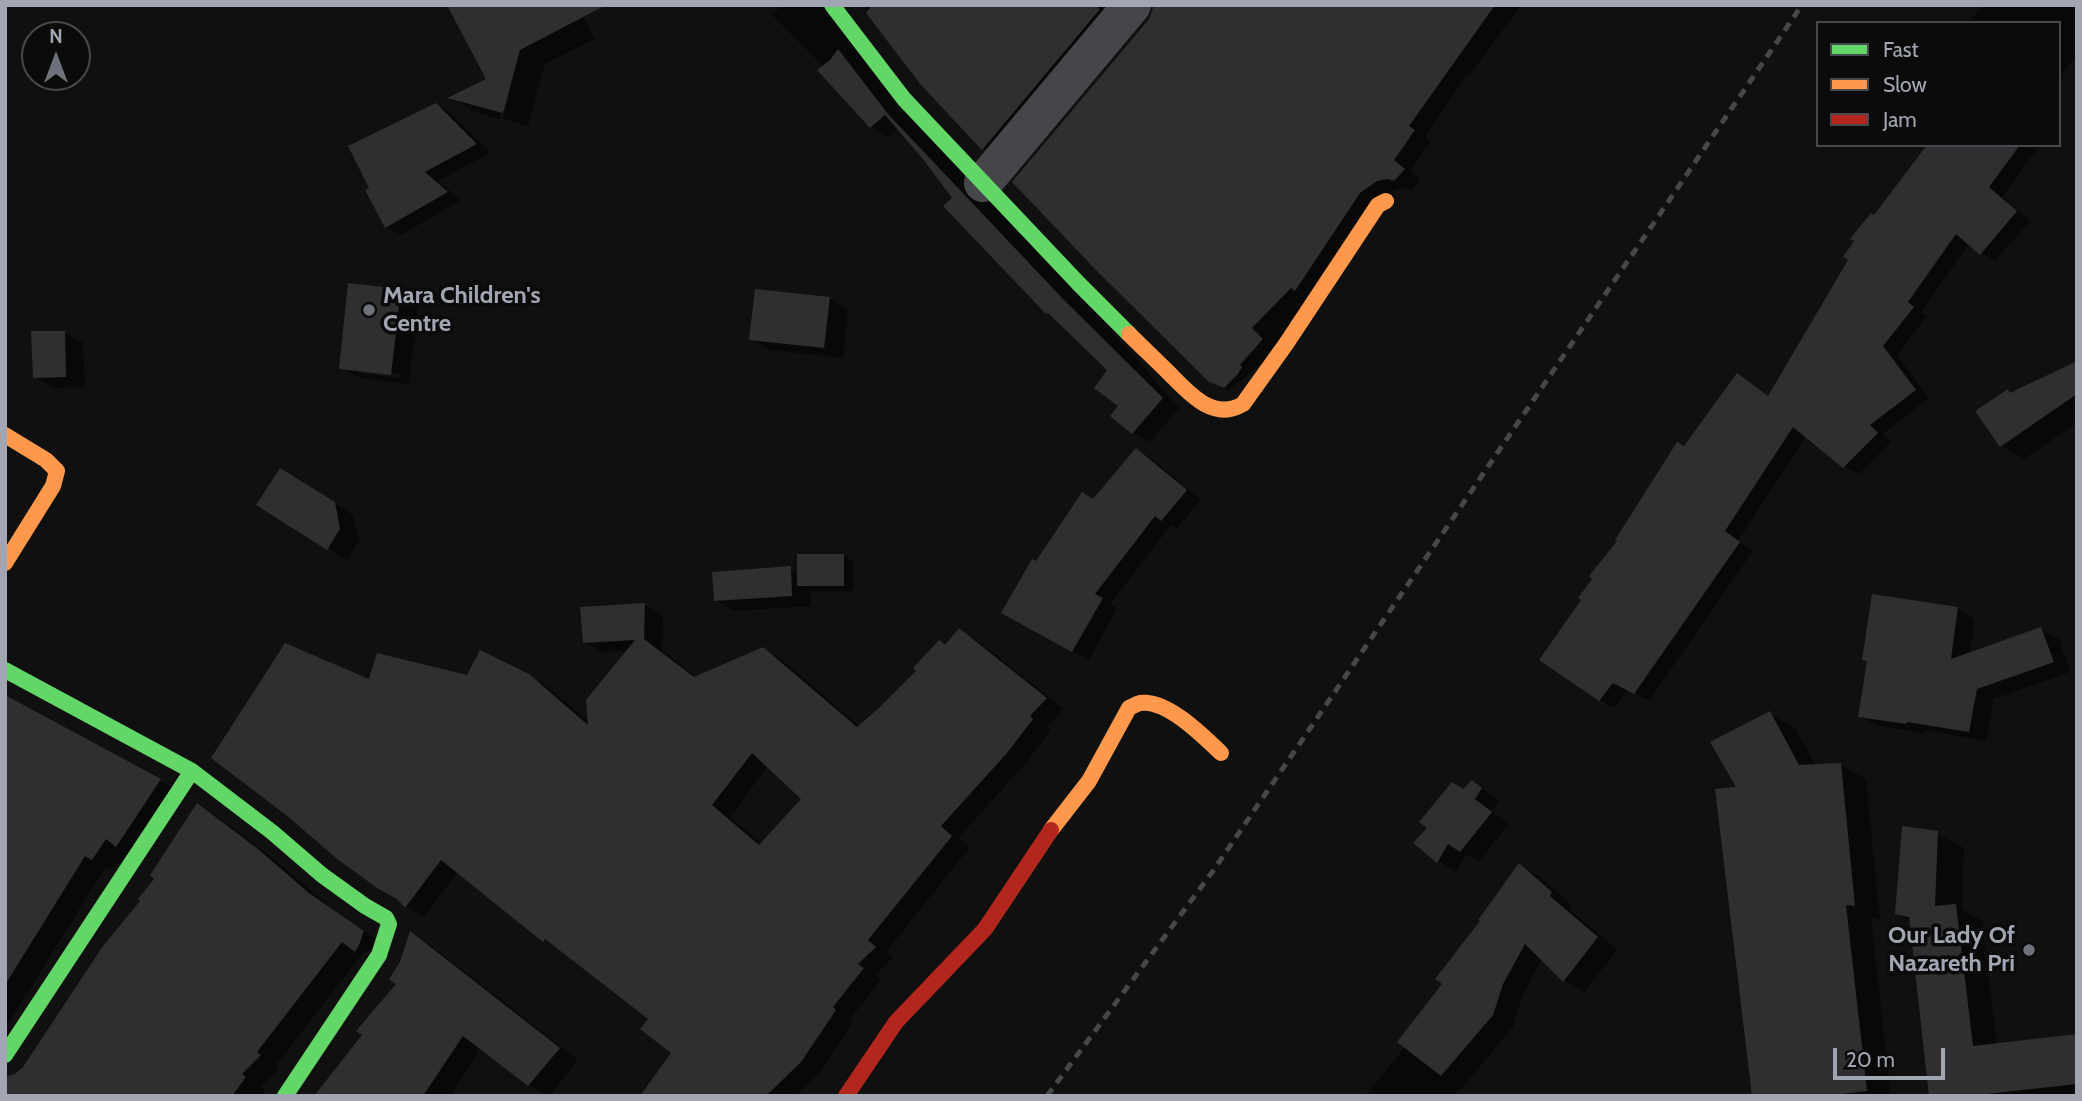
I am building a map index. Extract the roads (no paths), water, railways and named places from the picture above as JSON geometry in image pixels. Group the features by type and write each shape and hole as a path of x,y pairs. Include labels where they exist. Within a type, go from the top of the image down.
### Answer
{"street":[{"path":"983,183 1132,5"},
{"path":"835,7 904,99 983,183 1079,284 1196,400 1217,410 1227,412 1243,404 1378,205 1386,201"},
{"path":"5,435 46,460 57,471 53,486 5,563"},
{"path":"5,670 192,771 272,832 322,875 386,918 389,924 379,955 285,1096"},
{"path":"846,1096 896,1022 985,929 1054,827 1089,781 1129,708 1146,702 1169,711 1221,753"},
{"path":"5,1055 192,771"}],"railway":[{"path":"1047,1096 1213,871 1802,5"}],"place":[{"name":"Mara Children's Centre","path":"369,310"},
{"name":"Our Lady Of Nazareth Pri","path":"2029,950"}]}
